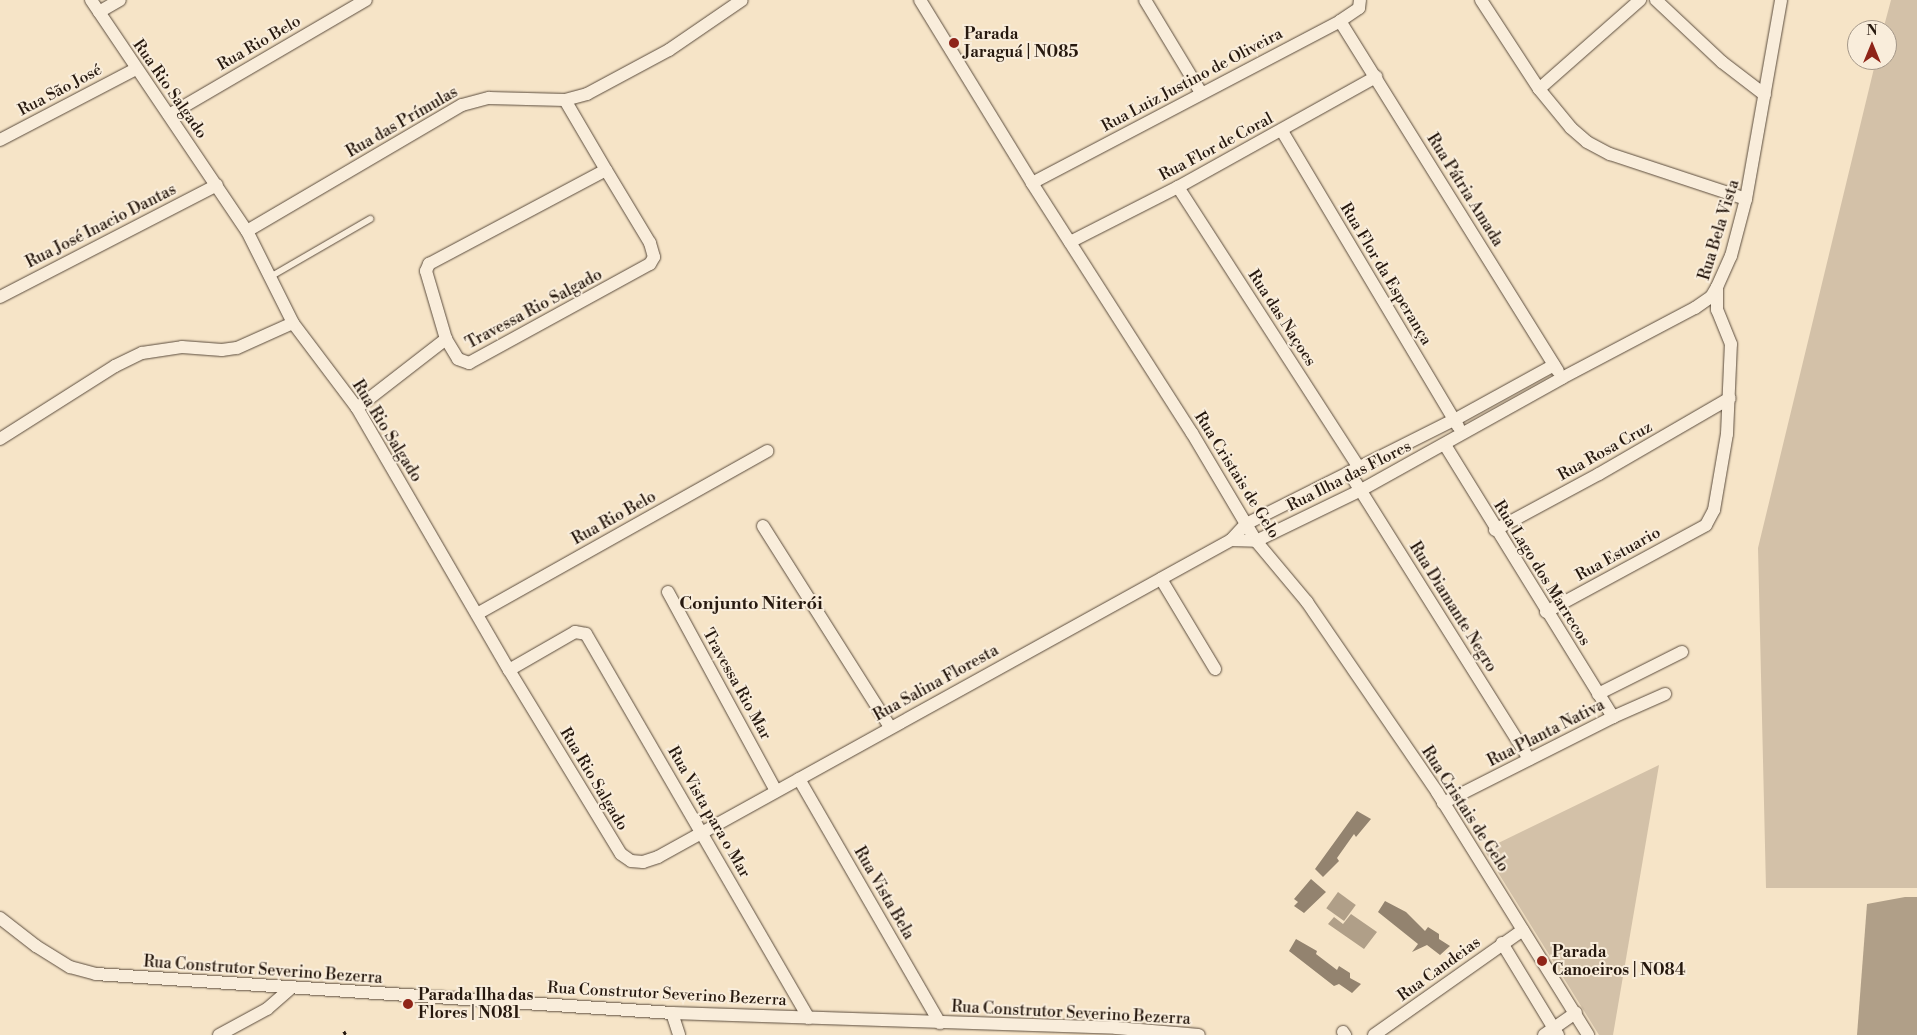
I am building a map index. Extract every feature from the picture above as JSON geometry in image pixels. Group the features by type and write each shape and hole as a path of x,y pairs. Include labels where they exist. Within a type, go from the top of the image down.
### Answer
{"street":[{"name":"Rua Rio Salgado","path":"91,0 247,231 293,323 357,408 509,670 620,854 631,861 643,862 658,857"},
{"path":"99,12 120,0"},
{"name":"Rua Rio Belo","path":"169,115 366,0"},
{"name":"Rua das Prímulas","path":"247,231 462,105 490,98 565,100 586,94 669,50 742,0"},
{"name":"Rua Cristais de Gelo","path":"920,0 1032,183 1192,433 1256,541 1324,626 1443,804 1576,1013 1588,1035"},
{"path":"1145,0 1201,93"},
{"name":"Rua Luiz Justino de Oliveira","path":"1032,183 1340,21 1359,8 1360,0"},
{"path":"1481,0 1539,89 1571,128 1595,146 1610,154 1746,199"},
{"path":"1539,89 1640,0"},
{"path":"1656,0 1715,55 1765,95"},
{"name":"Rua Bela Vista","path":"1706,525 1718,499 1730,398 1732,344 1717,310 1717,287 1732,256 1746,199 1780,0"},
{"name":"Rua Pátria Amada","path":"1340,21 1562,378"},
{"name":"Rua São José","path":"0,140 136,69"},
{"name":"Rua Flor de Coral","path":"1070,242 1282,131 1376,77"},
{"name":"Travessa Rio Salgado","path":"357,408 446,339 458,359 469,363 650,264 654,257 650,243 565,100"},
{"name":"Rua Flor da Esperança","path":"1282,131 1463,435"},
{"path":"446,339 426,271 429,264 606,170"},
{"name":"Rua José Inacio Dantas","path":"0,297 217,184"},
{"name":"Rua das Naçoes","path":"1178,187 1354,469"},
{"name":"Rua Ilha das Flores","path":"1231,540 1256,541 1361,490 1463,435 1562,378 1695,308 1711,297 1717,287"},
{"path":"0,438 115,366 142,353 182,347 222,350 237,348 293,323"},
{"name":"Rua Ilha das Flores","path":"1231,540 1246,524 1454,420 1554,365"},
{"name":"Rua Rosa Cruz","path":"1495,530 1599,474 1730,398"},
{"name":"Rua Lago dos Marrecos","path":"1445,445 1495,530 1613,717"},
{"name":"Rua Rio Belo","path":"477,614 767,451"},
{"name":"Rua Diamante Negro","path":"1354,469 1361,490 1529,759"},
{"name":"Rua Estuario","path":"1546,612 1706,525"},
{"path":"763,526 890,727"},
{"name":"Rua Salina Floresta","path":"658,857 1231,540"},
{"path":"1161,579 1214,669"},
{"name":"Travessa Rio Mar","path":"668,592 776,791"},
{"name":"Rua Vista para o Mar","path":"509,670 575,632 586,634 703,832 808,1018"},
{"name":"Rua Planta Nativa","path":"1598,694 1682,652"},
{"name":"Rua Planta Nativa","path":"1443,804 1613,717 1665,694"},
{"name":"Rua Vista Bela","path":"799,779 940,1023"},
{"name":"Rua Construtor Severino Bezerra","path":"0,918 36,946 70,967 96,974 290,989 672,1013 1116,1028 1199,1035"},
{"name":"Rua Candeias","path":"1374,1035 1522,930"},
{"path":"1502,943 1552,1033 1576,1013"},
{"path":"219,1035 267,1009 290,989"},
{"path":"672,1013 679,1035"}],"lane":[{"path":"270,277 370,219"}],"path":[{"path":"344,1031 346,1035"}],"shaded area":[{"path":"1891,0 1917,0 1917,888 1766,888 1758,548 1874,70 1897,70 1897,20 1886,20"},
{"path":"1659,765 1613,1035 1599,1035 1484,850"},
{"path":"1338,892 1356,905 1344,921 1326,908"},
{"path":"1905,897 1917,897 1917,1035 1857,1035 1867,904"},
{"path":"1351,914 1377,932 1364,949 1328,924 1334,917 1343,924"}],"building":[{"path":"1357,811 1371,819 1356,837 1354,834 1337,858 1339,861 1323,877 1315,869"},
{"path":"1311,879 1326,892 1304,913 1294,906 1298,902 1294,899"},
{"path":"1385,901 1406,912 1425,931 1428,927 1439,934 1439,939 1450,946 1440,955 1427,945 1412,952 1418,944 1378,912"},
{"path":"1296,939 1317,951 1316,954 1337,970 1339,966 1350,973 1350,978 1361,984 1352,993 1339,984 1334,986 1289,951"}],"place":[{"name":"Parada Jaraguá | N085","path":"954,43"},
{"name":"Parada Canoeiros | N084","path":"1542,961"},
{"name":"Parada Ilha das Flores | N081","path":"408,1004"}],"district":[{"name":"Conjunto Niterói","path":"751,604"}]}
